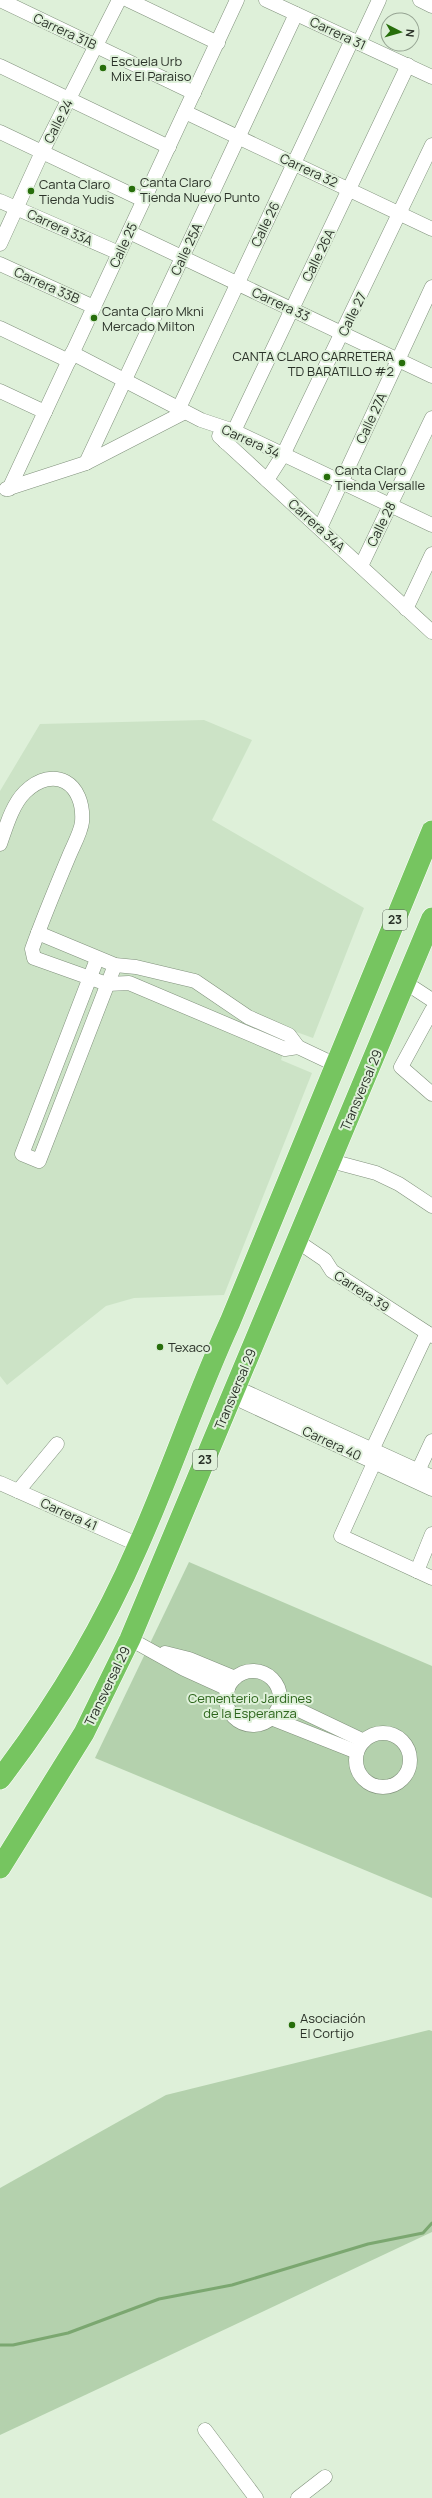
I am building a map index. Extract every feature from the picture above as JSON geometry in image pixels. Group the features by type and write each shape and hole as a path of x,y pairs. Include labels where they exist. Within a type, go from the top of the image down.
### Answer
{"highway":[{"name":"23","path":"0,1779 66,1685 117,1591 139,1545 207,1372 336,1065 432,831"},
{"name":"Transversal 29","path":"0,1868 139,1644 234,1392 432,918"}],"street":[{"name":"Carrera 31B","path":"0,0 194,93"},
{"name":"Calle 24","path":"0,244 42,152 119,0"},
{"path":"128,0 218,43"},
{"name":"Calle 25","path":"5,490 45,412 237,0"},
{"name":"Carrera 31","path":"266,0 432,77"},
{"name":"Calle 26","path":"182,410 236,283 294,163 356,41 379,0"},
{"path":"420,0 432,6"},
{"name":"Calle 25A","path":"86,463 296,14"},
{"name":"Calle 26A","path":"225,442 234,431 408,65"},
{"path":"0,66 169,147"},
{"name":"Carrera 32","path":"185,112 432,229"},
{"path":"0,132 143,200"},
{"name":"Calle 27","path":"267,480 283,455 401,214 432,145"},
{"name":"Carrera 33A","path":"0,201 119,253"},
{"name":"Carrera 33","path":"129,232 432,376"},
{"name":"Carrera 33B","path":"0,264 94,307"},
{"name":"Calle 27A","path":"320,528 432,287"},
{"name":"Carrera 34","path":"0,328 125,380 201,420 234,431 432,525"},
{"path":"0,391 45,412"},
{"path":"5,490 86,463 182,410"},
{"name":"Calle 28","path":"361,566 432,418"},
{"name":"Carrera 34A","path":"201,420 432,632"},
{"path":"406,609 432,554"},
{"path":"0,844 12,812 24,793 35,784 57,779 70,783 80,796 82,823 32,949 34,958 107,984 129,983 285,1049 298,1046"},
{"path":"38,933 97,959 115,965 136,967 195,981 248,1017 289,1035 298,1046 336,1065"},
{"path":"97,959 22,1154 40,1161 115,965"},
{"path":"406,983 432,1000"},
{"path":"432,1010 401,1067 432,1094"},
{"path":"57,1064 75,1070"},
{"path":"331,1161 376,1173 400,1184 432,1206"},
{"name":"Carrera 39","path":"297,1241 320,1256 332,1271 430,1335"},
{"path":"372,1448 430,1335"},
{"name":"Carrera 40","path":"234,1392 372,1448 432,1477"},
{"name":"Carrera 40","path":"234,1392 374,1463 432,1489"},
{"path":"418,1471 432,1441"},
{"path":"18,1491 57,1444"},
{"path":"374,1463 341,1536 432,1578"},
{"name":"Carrera 41","path":"0,1483 139,1545"},
{"path":"417,1571 432,1534"},
{"path":"139,1644 231,1683"},
{"path":"253,1671 265,1674 275,1682 280,1701 271,1718 260,1724 241,1722 228,1708 231,1683 253,1671"},
{"path":"271,1718 297,1728 361,1746 304,1712 280,1701"},
{"path":"297,1728 304,1712"},
{"path":"205,2430 256,2498"},
{"path":"298,2498 325,2477"}],"shaded area":[{"path":"204,720 252,740 212,820 364,908 313,1038 291,1030 281,1060 312,1073 224,1295 134,1298 106,1306 7,1385 0,1376 0,791 40,724"}],"green space":[{"name":"Cementerio Jardines de la Esperanza","path":"189,1562 432,1666 432,1898 95,1758"},
{"path":"429,2030 432,2031 432,2232 0,2435 0,2188 166,2095"}],"waterway":[{"path":"0,2345 13,2345 68,2333 159,2299 232,2285 368,2244 423,2233 432,2223"}],"place":[{"name":"Escuela Urb Mix El Paraiso","path":"103,68"},
{"name":"Canta Claro Tienda Nuevo Punto","path":"132,189"},
{"name":"Canta Claro Tienda Yudis","path":"31,191"},
{"name":"Canta Claro Mkni Mercado Milton","path":"94,318"},
{"name":"CANTA CLARO CARRETERA TD BARATILLO #2","path":"402,363"},
{"name":"Canta Claro Tienda Versalle","path":"327,477"},
{"name":"Texaco","path":"160,1347"},
{"name":"Asociación El Cortijo","path":"292,2025"}]}
